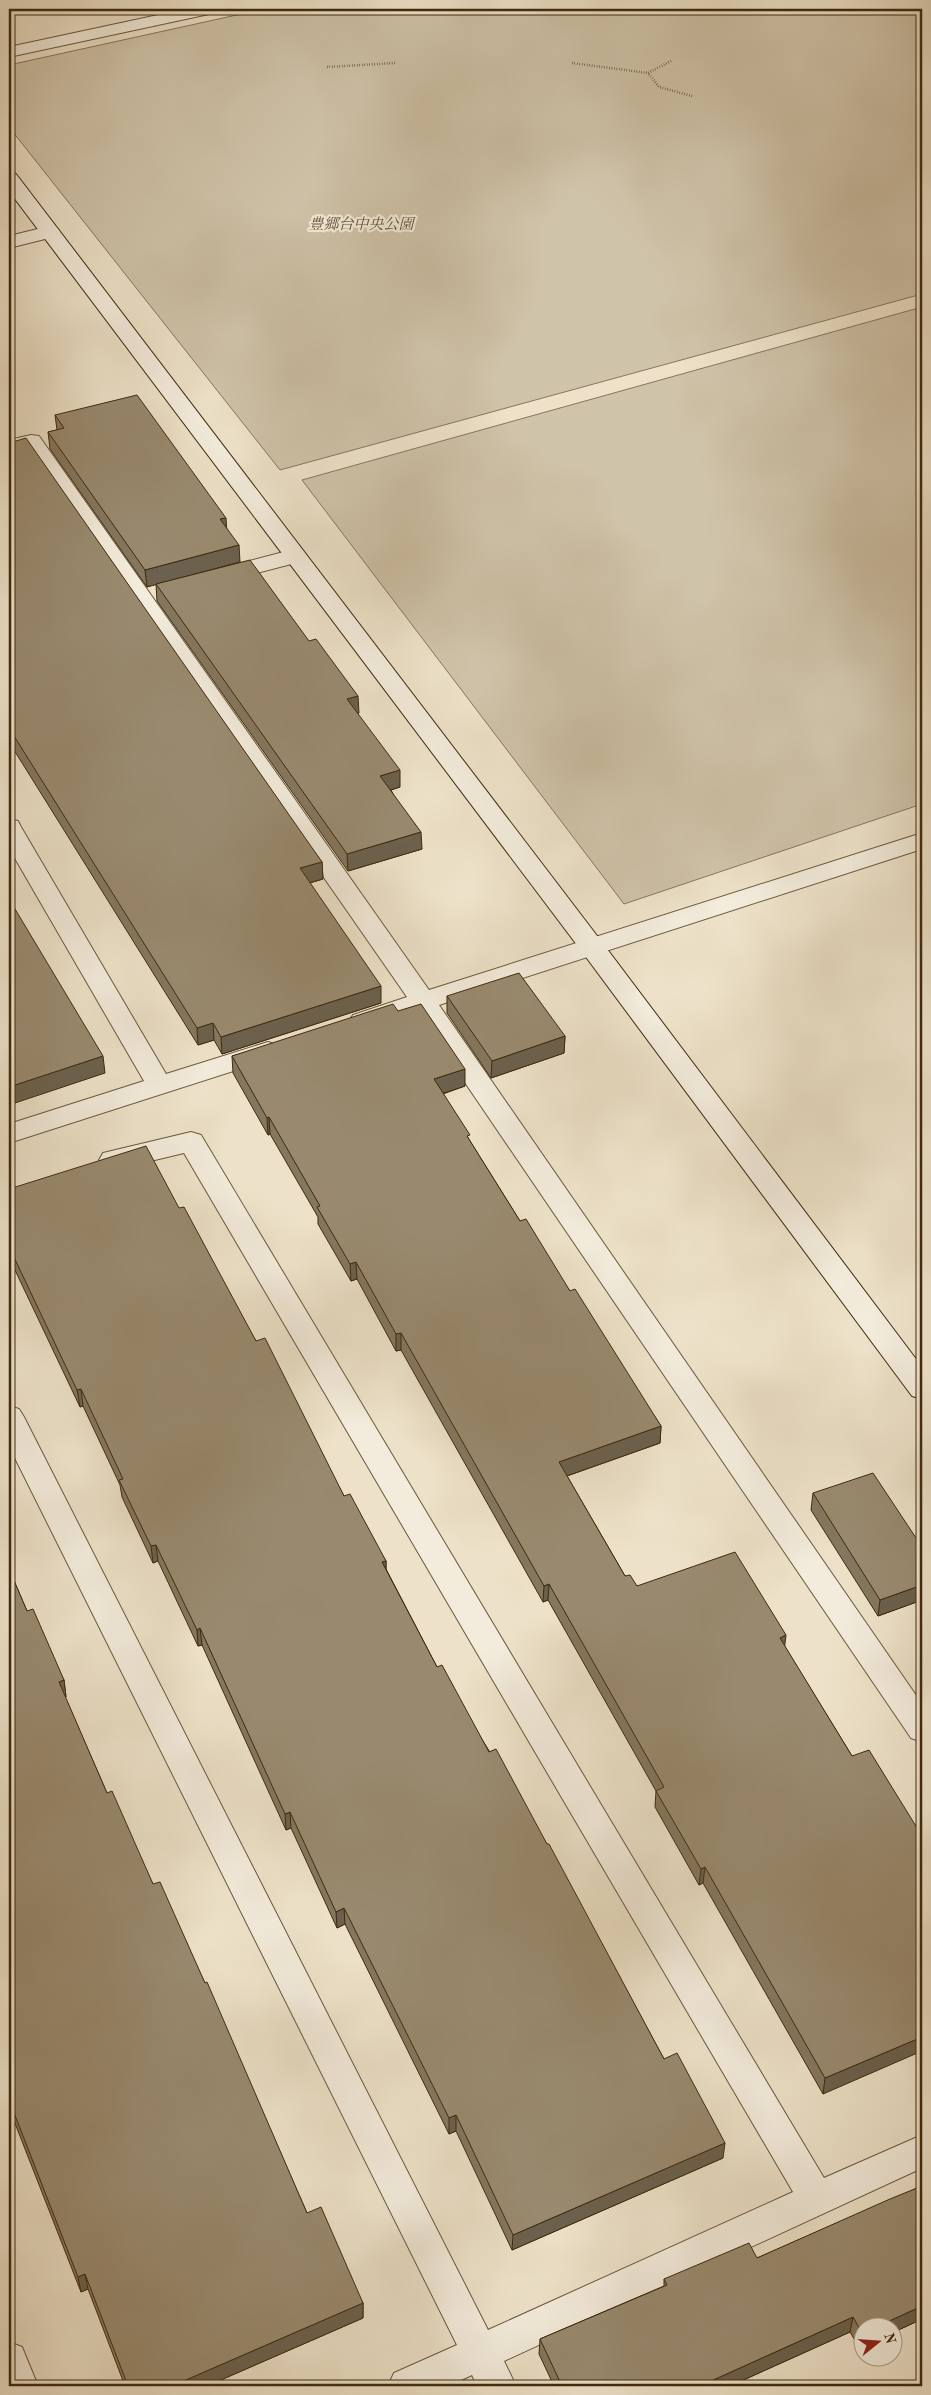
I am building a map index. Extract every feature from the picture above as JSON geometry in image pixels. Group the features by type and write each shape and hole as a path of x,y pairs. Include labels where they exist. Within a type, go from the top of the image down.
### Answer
{"street":[{"path":"9,52 209,9"},
{"path":"9,178 592,947 922,1388"},
{"path":"9,242 50,232"},
{"path":"9,446 31,440 150,595 423,1001 922,1729"},
{"path":"199,582 295,556"},
{"path":"9,827 160,1086"},
{"path":"339,1028 922,841"},
{"path":"9,1134 292,1043"},
{"path":"83,1170 129,1155 191,1142 817,2199"},
{"path":"9,1417 497,2386"},
{"path":"407,2386 922,2151"},
{"path":"9,2360 19,2386"}],"path":[{"path":"572,63 648,73 671,62"},
{"path":"327,66 395,63"},
{"path":"648,73 659,87 692,96"}],"green space":[{"name":"豊郷台中央公園","path":"264,9 922,9 922,294 280,470 9,127 9,65"},
{"path":"922,307 922,804 624,904 302,480"}],"building":[{"path":"137,395 226,518 220,519 239,545 145,570 48,432 64,428 55,415"},
{"path":"26,438 322,862 300,868 381,986 221,1037 213,1023 197,1028 9,728 9,443"},
{"path":"250,560 309,641 316,639 358,696 347,699 400,770 380,776 421,832 347,854 156,584"},
{"path":"9,899 103,1056 9,1087"},
{"path":"519,973 565,1036 492,1061 447,996"},
{"path":"393,1004 398,1011 421,1004 465,1069 434,1079 470,1135 467,1136 520,1221 526,1219 570,1291 575,1289 661,1426 559,1462 625,1576 630,1575 637,1586 735,1552 786,1635 780,1638 852,1756 869,1750 922,1836 922,2037 825,2078 705,1867 701,1869 656,1791 664,1787 549,1584 544,1586 401,1333 396,1334 356,1262 350,1264 317,1207 320,1206 232,1056"},
{"path":"146,1146 179,1208 184,1207 256,1341 265,1338 344,1496 350,1494 386,1561 382,1562 437,1667 442,1665 489,1752 496,1749 664,2059 677,2053 725,2143 513,2235 456,2115 449,2118 344,1908 336,1912 290,1812 285,1814 200,1628 197,1630 156,1545 151,1546 119,1480 123,1479 81,1389 77,1390 11,1251 9,1252 9,1189"},
{"path":"873,1473 922,1547 922,1585 880,1600 813,1493"},
{"path":"9,1569 27,1611 33,1609 64,1680 59,1682 107,1793 112,1791 153,1884 160,1882 205,1983 207,1982 307,2213 321,2207 363,2303 172,2386 128,2386 85,2274 78,2277 9,2100"},
{"path":"922,2186 922,2306 896,2318 854,2319 853,2317 700,2386 562,2386 540,2339 667,2285 664,2279 749,2243 757,2258"}]}
